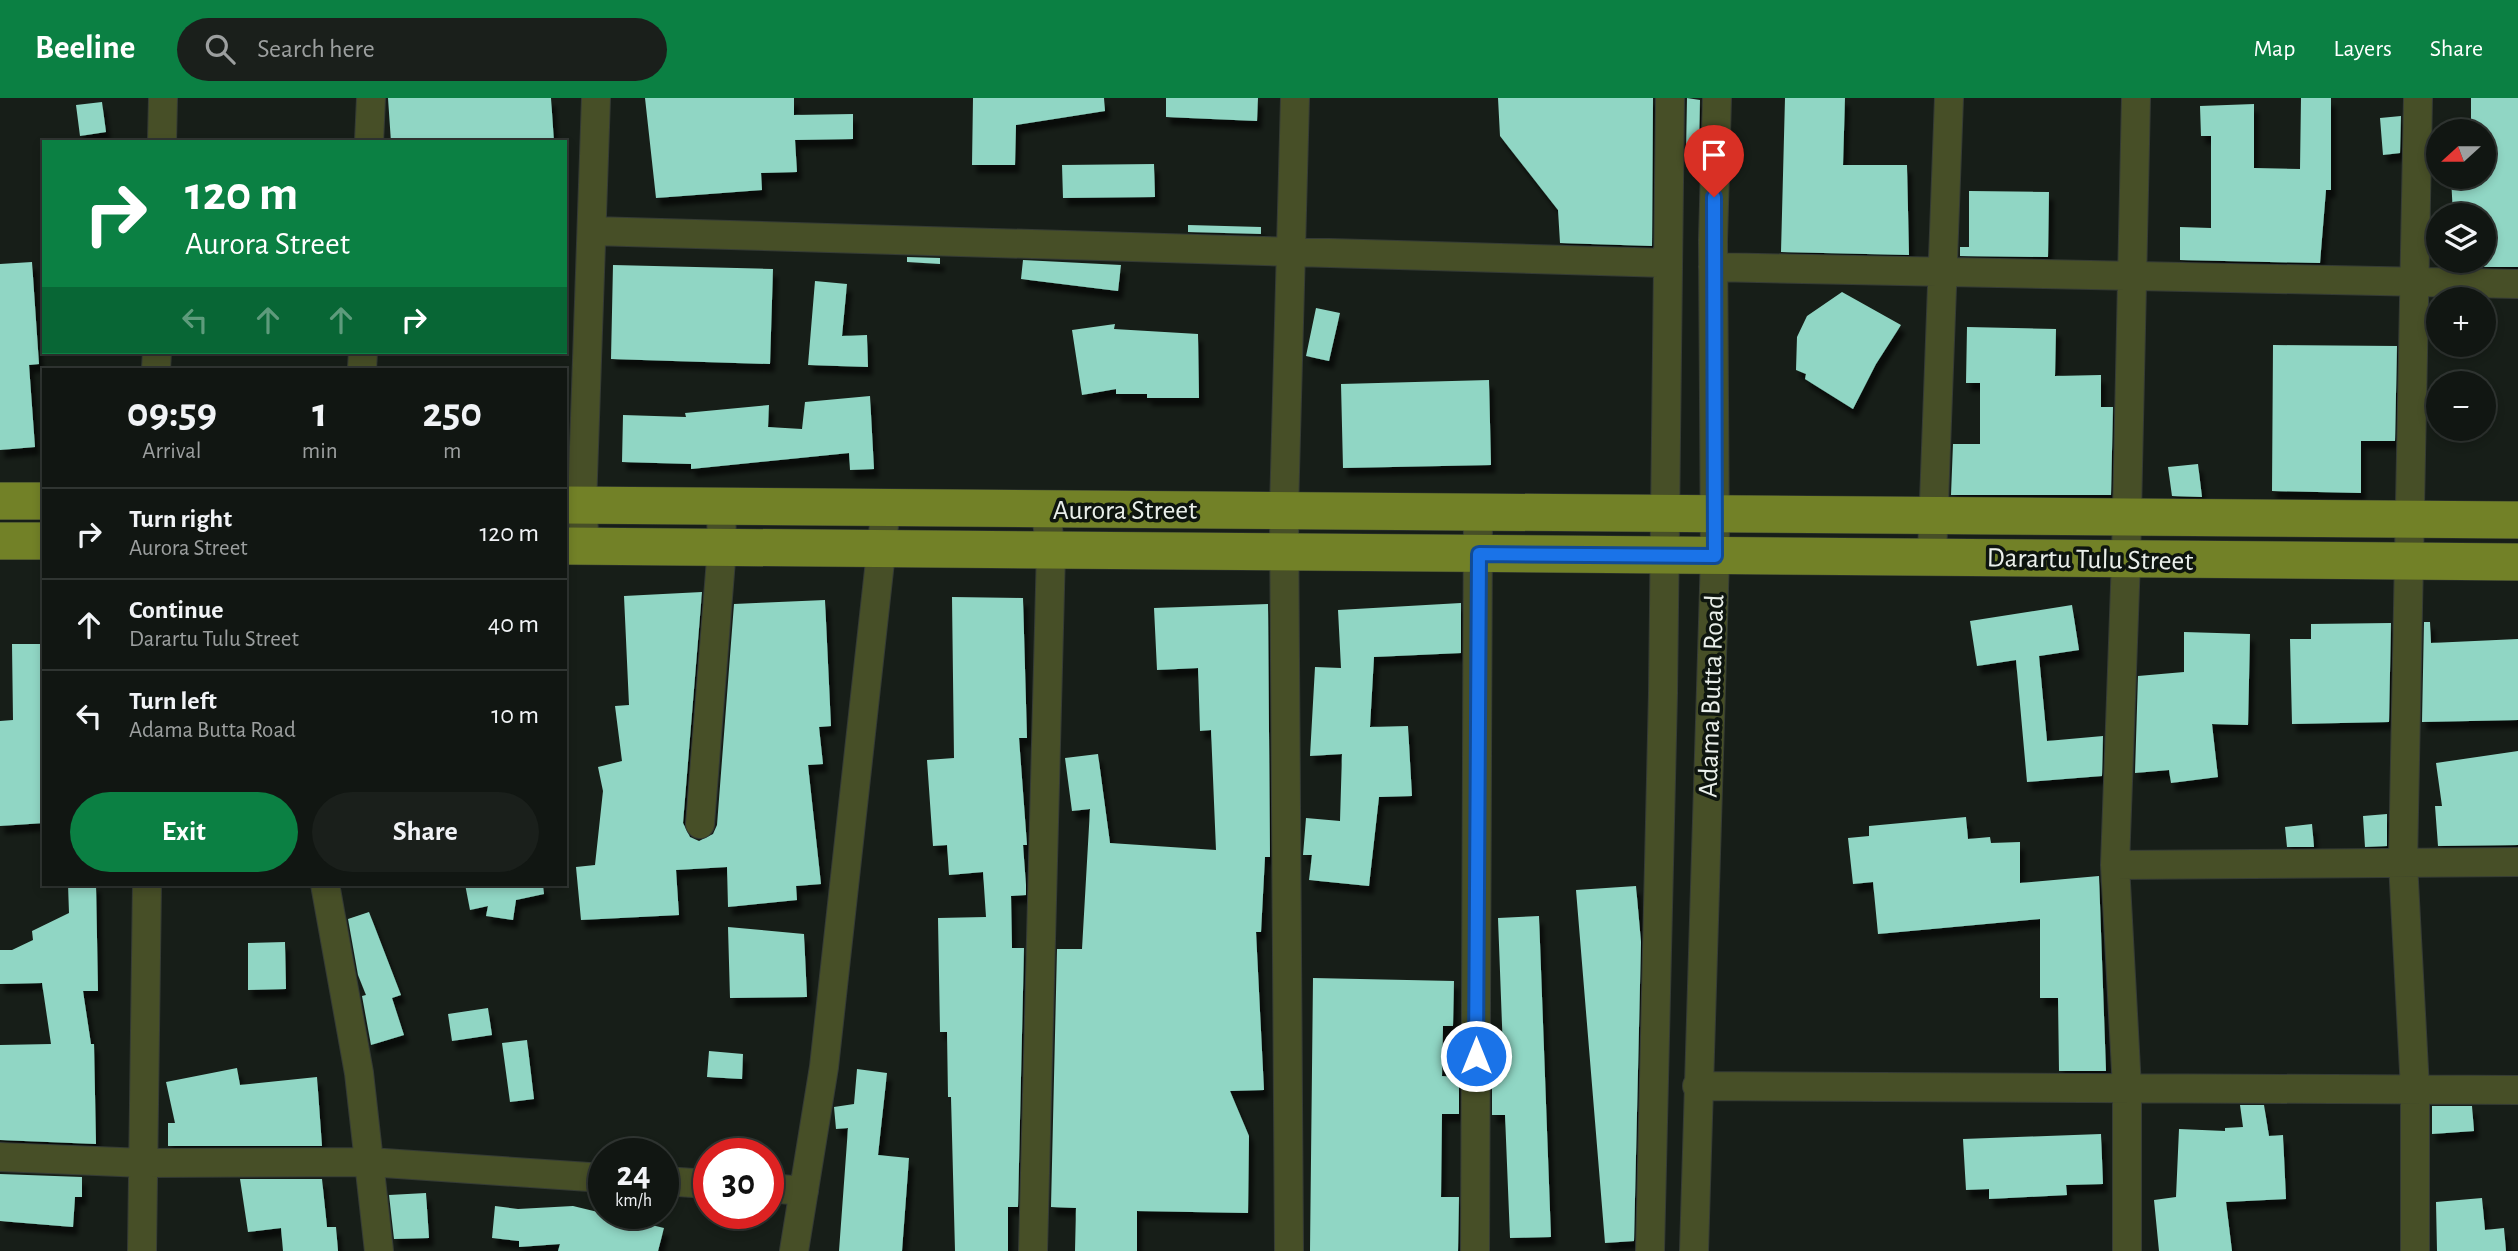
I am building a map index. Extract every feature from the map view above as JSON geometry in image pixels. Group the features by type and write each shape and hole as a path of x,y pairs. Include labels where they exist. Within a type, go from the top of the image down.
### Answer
{"main road":[{"path":"0,500 42,501"},
{"name":"Aurora Street","path":"574,505 1688,513"},
{"name":"Darartu Tulu Street","path":"1688,513 2518,520"},
{"path":"0,541 42,541"},
{"name":"Aurora Street","path":"575,546 1662,555"},
{"name":"Darartu Tulu Street","path":"1662,555 2518,562"}],"street":[{"path":"162,140 163,98"},
{"path":"369,140 370,98"},
{"path":"575,546 574,505 593,232 596,98"},
{"path":"1289,1251 1284,510 1295,98"},
{"name":"Adama Butta Road","path":"1670,98 1667,263 1688,513 1715,556 1694,1251"},
{"name":"Adama Butta Road","path":"1650,1251 1663,693 1662,555 1688,513 1713,267 1717,98"},
{"path":"1932,556 1950,98"},
{"path":"2127,1251 2127,1088 2115,865 2126,559 2136,98"},
{"path":"2415,1251 2415,1089 2403,863 2407,519 2418,98"},
{"path":"593,232 1667,263"},
{"path":"1713,267 2518,284"},
{"path":"699,824 722,547 721,506"},
{"path":"794,1251 824,1067 886,507"},
{"path":"1033,1251 1051,550 1045,508"},
{"path":"1475,1251 1478,512"},
{"path":"2115,865 2518,862"},
{"path":"142,1251 147,886"},
{"path":"325,886 359,1073 379,1251"},
{"path":"1697,1086 2518,1090"},
{"path":"0,1157 144,1163 369,1162 588,1177"},
{"path":"784,1189 804,1191"}],"building":[{"path":"388,98 551,98 554,140 391,140"},
{"path":"645,98 794,98 794,115 853,114 853,139 795,140 797,172 761,173 762,190 656,198"},
{"path":"973,98 1104,98 1105,111 1016,125 1015,165 972,165"},
{"path":"1166,98 1258,98 1257,121 1166,117"},
{"path":"1498,98 1653,98 1652,246 1560,243 1558,210 1500,136"},
{"path":"1687,98 1700,100 1699,143 1686,154"},
{"path":"1785,98 1845,98 1843,165 1907,165 1909,255 1781,252"},
{"path":"2301,98 2331,98 2331,190 2326,190 2320,263 2180,260 2180,227 2211,228 2211,136 2201,136 2200,106 2254,104 2254,168 2300,169"},
{"path":"2471,98 2518,98 2518,267 2496,267 2496,203 2452,203 2452,189 2496,189 2496,119 2471,119"},
{"path":"102,102 106,132 80,136 76,105"},
{"path":"2401,116 2400,153 2383,155 2380,118"},
{"path":"1154,164 1155,197 1063,198 1062,165"},
{"path":"1969,191 2049,192 2048,257 1960,256 1960,247 1969,247"},
{"path":"1188,225 1261,227 1261,234 1188,232"},
{"path":"907,257 940,258 940,264 907,262"},
{"path":"1023,260 1121,265 1118,291 1021,279"},
{"path":"32,262 39,364 29,365 35,447 0,450 0,264"},
{"path":"613,265 773,269 770,364 611,359"},
{"path":"815,281 847,284 842,336 867,335 868,367 808,365"},
{"path":"1842,292 1901,325 1876,364 1853,409 1805,379 1806,374 1796,370 1797,337 1807,316"},
{"path":"1316,308 1340,313 1329,361 1306,356"},
{"path":"1115,324 1114,329 1198,334 1199,398 1147,398 1147,394 1116,394 1116,389 1082,395 1072,330"},
{"path":"1967,327 2056,329 2055,376 2101,375 2101,407 2113,407 2111,495 1951,495 1953,444 1980,444 1980,383 1966,383"},
{"path":"2273,345 2397,346 2395,441 2361,441 2361,493 2272,491"},
{"path":"1489,380 1491,465 1343,468 1341,384"},
{"path":"870,396 874,469 850,470 849,453 691,469 691,464 622,462 623,415 686,417 685,413 769,405 768,427 802,429 805,402"},
{"path":"2198,464 2202,497 2172,496 2168,467"},
{"path":"702,592 683,823 690,837 699,841 713,834 717,825 734,604 825,600 831,726 819,727 823,764 808,765 821,884 796,886 797,900 728,907 727,867 676,870 679,915 581,920 576,867 595,865 603,791 598,767 622,761 615,706 629,705 624,596"},
{"path":"952,597 1023,598 1027,738 1019,738 1027,845 1023,845 1026,895 1011,896 1012,948 1024,948 1018,1207 1008,1207 1008,1251 955,1251 951,1097 948,1097 947,1032 940,1032 938,918 986,917 983,872 949,875 947,845 933,846 927,760 954,758"},
{"path":"1461,603 1461,653 1374,657 1370,727 1408,726 1412,796 1379,797 1369,886 1309,880 1312,855 1303,855 1306,818 1340,821 1342,754 1310,756 1315,667 1341,668 1338,610"},
{"path":"1268,604 1270,857 1265,857 1261,932 1256,932 1264,1090 1230,1091 1249,1136 1248,1213 1137,1211 1137,1251 1075,1251 1076,1208 1051,1207 1057,949 1082,949 1090,809 1072,811 1065,758 1098,754 1110,843 1216,850 1211,730 1200,731 1198,668 1157,670 1154,608"},
{"path":"2072,605 2079,650 2039,656 2047,741 2103,736 2102,776 2027,782 2016,660 1977,666 1970,621"},
{"path":"2424,622 2430,622 2431,643 2518,639 2518,720 2422,722"},
{"path":"2391,623 2389,722 2292,724 2290,639 2311,639 2311,624"},
{"path":"2184,632 2250,634 2248,725 2212,724 2218,777 2171,783 2169,770 2135,773 2138,676 2184,672"},
{"path":"12,644 42,644 42,823 0,826 0,721 13,720"},
{"path":"2518,751 2518,845 2438,846 2435,806 2442,806 2436,763"},
{"path":"2387,814 2387,846 2365,847 2363,816"},
{"path":"1966,817 1968,839 1990,837 1991,843 2020,842 2020,883 2099,876 2106,1071 2059,1071 2058,998 2040,998 2040,919 1878,934 1873,882 1853,884 1848,838 1869,836 1869,826"},
{"path":"2312,824 2314,847 2287,847 2285,827"},
{"path":"68,886 96,886 98,991 83,991 91,1044 94,1044 96,1144 0,1140 0,1045 51,1044 42,983 0,984 0,950 12,950 33,940 32,931 69,913"},
{"path":"465,886 543,886 544,894 516,900 513,920 486,916 488,906 470,910"},
{"path":"1636,886 1641,942 1634,1241 1605,1243 1576,890"},
{"path":"369,912 401,995 392,998 404,1035 371,1045 362,996 366,995 358,975 348,919"},
{"path":"1539,916 1551,1237 1510,1238 1505,1115 1492,1115 1492,1077 1504,1078 1498,918"},
{"path":"728,927 804,934 807,997 730,998"},
{"path":"285,942 286,989 248,990 248,943"},
{"path":"1313,978 1454,981 1453,1026 1443,1026 1442,1076 1459,1077 1459,1114 1442,1114 1441,1197 1459,1197 1458,1251 1310,1251"},
{"path":"488,1008 492,1035 452,1041 448,1014"},
{"path":"527,1040 534,1099 510,1102 502,1043"},
{"path":"709,1051 743,1054 742,1079 707,1077"},
{"path":"237,1068 240,1085 317,1077 322,1146 168,1146 168,1123 175,1123 166,1082"},
{"path":"857,1069 887,1073 878,1155 909,1158 902,1251 839,1251 848,1128 836,1129 834,1107 854,1104"},
{"path":"2240,1105 2264,1105 2269,1136 2283,1135 2286,1199 2226,1202 2232,1251 2159,1251 2154,1200 2176,1197 2179,1129 2225,1131 2225,1128 2243,1127"},
{"path":"2432,1106 2472,1106 2474,1131 2432,1134"},
{"path":"2101,1134 2103,1184 2066,1185 2067,1195 1989,1199 1989,1189 1966,1190 1963,1139"},
{"path":"0,1174 82,1177 82,1197 75,1197 73,1227 0,1221"},
{"path":"240,1179 322,1179 327,1227 336,1227 338,1251 283,1251 281,1228 248,1232"},
{"path":"426,1193 429,1238 394,1239 389,1195"},
{"path":"2482,1198 2485,1230 2504,1228 2506,1251 2437,1251 2436,1202"},
{"path":"495,1206 518,1209 573,1206 588,1210 588,1229 664,1229 658,1251 558,1251 560,1244 519,1247 519,1241 492,1238"}],"route":[{"path":"1476,1056 1479,554 1715,556 1714,197"}]}
